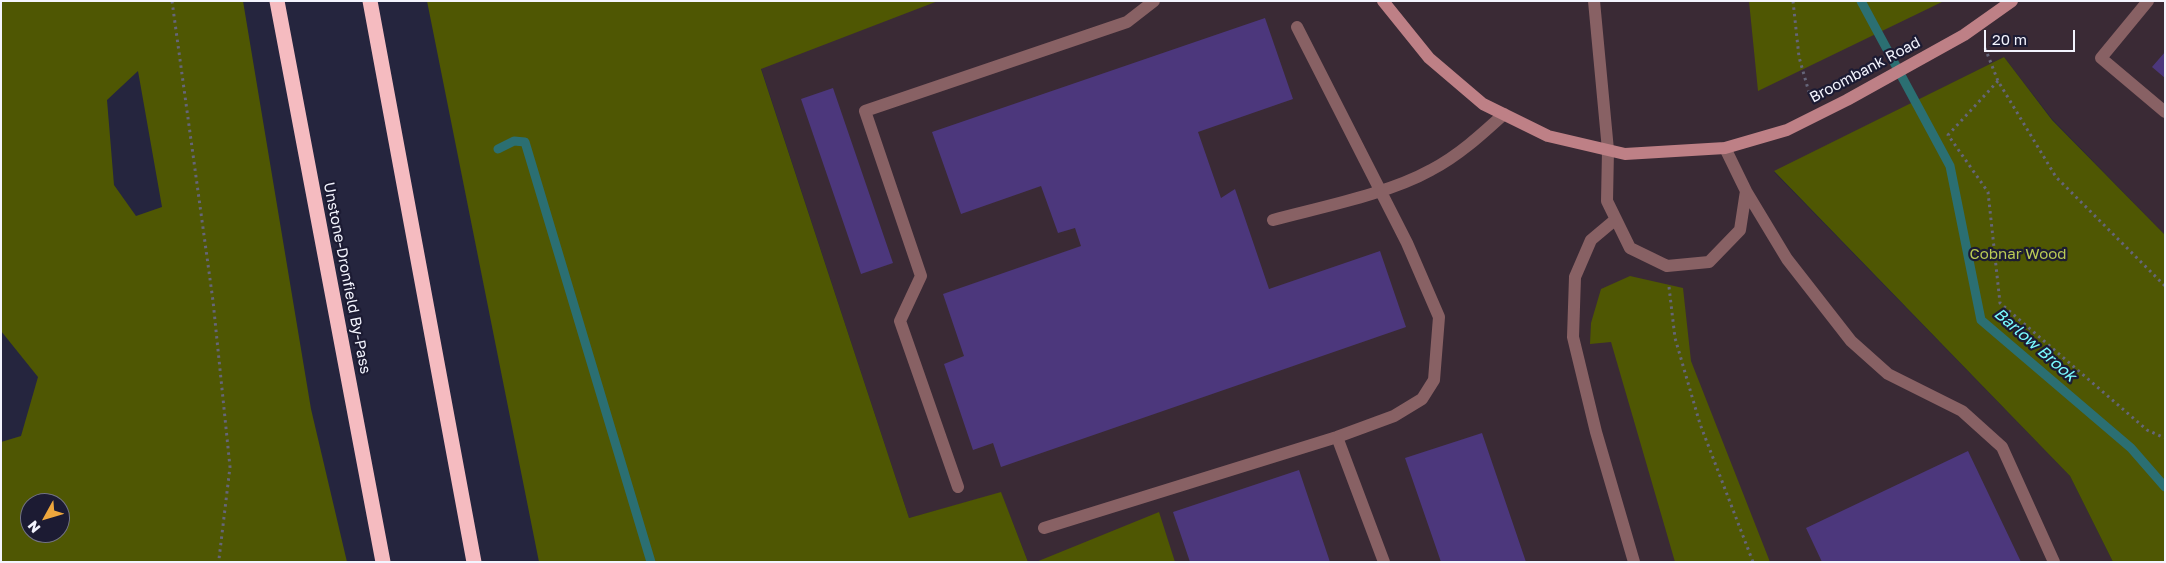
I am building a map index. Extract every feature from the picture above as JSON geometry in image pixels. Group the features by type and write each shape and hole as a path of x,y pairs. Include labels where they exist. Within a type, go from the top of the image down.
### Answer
{"highway":[{"name":"Unstone-Dronfield By-Pass","path":"277,1 383,562"},
{"path":"370,1 474,562"}],"street":[{"path":"1383,1 1429,58 1483,104 1548,136 1625,154 1725,148"},
{"name":"Broombank Road","path":"1725,148 1787,130 1847,100 1964,35 2012,1"}],"lane":[{"path":"958,487 900,321 921,276 865,111 1127,22 1154,1"},
{"path":"1594,1 1608,150 1607,201 1630,248 1667,266 1709,262 1740,230 1746,191"},
{"path":"2148,1 2101,58 2165,112"},
{"path":"1044,528 1337,437 1394,416 1422,398 1434,380 1439,317 1380,190 1297,27"},
{"path":"1273,220 1380,190 1430,171 1474,142 1504,114"},
{"path":"1725,148 1746,191 1787,259 1851,341 1888,374 1962,411 2002,446 2054,562"},
{"path":"1616,219 1591,240 1575,277 1573,337 1596,432 1634,562"},
{"path":"1337,437 1384,562"}],"path":[{"path":"172,1 213,301 230,467 219,559 217,562"},
{"path":"1793,1 1799,57 1815,116"},
{"path":"1976,26 1998,81 2056,177 2165,286"},
{"path":"1998,81 1948,136 1988,192 2000,303 2147,430 2165,438"},
{"path":"1667,266 1675,338 1700,424 1753,562"}],"shaded area":[{"path":"739,1 2165,1 2165,235 2052,119 2004,57 1774,172 2070,476 2113,562 1028,562 1001,493 909,518"}],"green space":[{"path":"1,1 243,1 311,409 347,562 1,562 1,442 21,436 38,377 1,331","holes":["138,71 162,207 136,216 114,185 107,100"]},
{"path":"427,1 938,1 761,69 909,518 1001,492 1028,562 539,562"},
{"path":"1749,1 1944,1 1758,91"},
{"name":"Cobnar Wood","path":"2004,57 2052,120 2165,235 2165,562 2113,562 2070,476 1774,171"},
{"path":"1630,276 1683,288 1691,361 1770,562 1675,562 1611,342 1590,344 1591,323 1601,289"},
{"path":"1159,512 1175,562 1036,562"}],"building":[{"path":"1265,18 1293,99 1198,132 1221,198 1235,189 1269,289 1380,251 1406,327 1001,467 993,443 973,450 944,364 964,356 943,294 1081,246 1075,228 1058,233 1041,186 961,214 932,132"},
{"path":"2165,52 2165,78 2152,67"},
{"path":"833,88 893,263 861,274 801,99"},
{"path":"1482,433 1526,562 1441,562 1405,458"},
{"path":"1968,451 2021,562 1822,562 1806,528"},
{"path":"1299,470 1330,562 1190,562 1173,512"}],"waterway":[{"name":"Barlow Brook","path":"1861,1 1950,166 1981,320 2131,448 2165,487"},
{"path":"498,149 514,141 525,142 651,562"}]}
